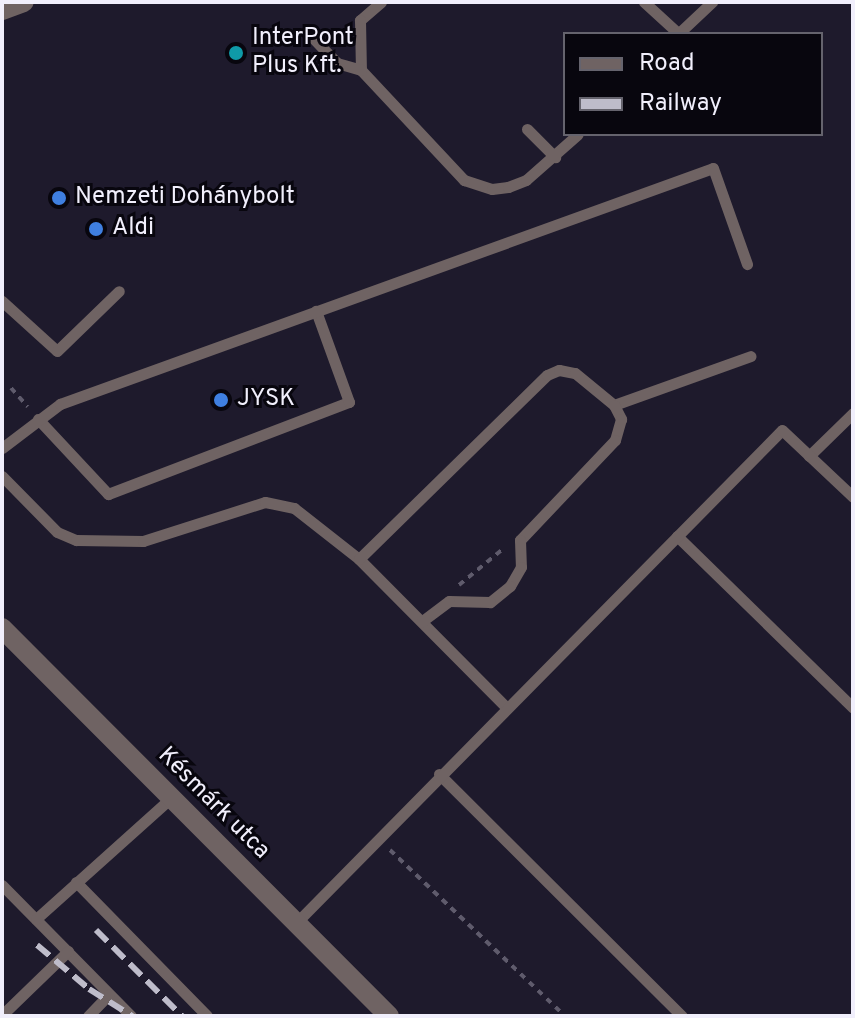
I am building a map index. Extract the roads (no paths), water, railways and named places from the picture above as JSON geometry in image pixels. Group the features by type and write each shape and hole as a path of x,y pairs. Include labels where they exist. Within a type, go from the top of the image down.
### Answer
{"street":[{"path":"2,10 24,2"},
{"name":"Késmárk utca","path":"2,628 389,1016"}],"lane":[{"path":"361,70 360,20 381,2"},
{"path":"644,2 676,32"},
{"path":"680,32 712,2"},
{"path":"311,36 337,63 361,70 464,180 492,189 508,187 555,157 576,136"},
{"path":"527,129 555,157"},
{"path":"2,448 60,404 713,168 747,264"},
{"path":"2,301 57,351 119,291"},
{"path":"38,419 108,494 349,402 316,311"},
{"path":"614,405 751,356"},
{"path":"359,559 547,375 559,370 575,373 614,405 621,419 615,440 520,540 521,567 510,586 490,602 449,601 422,621"},
{"path":"809,456 853,413"},
{"path":"296,923 439,774 782,430 853,497"},
{"path":"2,476 57,532 76,540 143,541 273,503 294,508 359,559 506,707"},
{"path":"677,536 853,708"},
{"path":"439,774 682,1016"},
{"path":"36,919 171,798"},
{"path":"76,882 207,1016"},
{"path":"2,885 131,1016"},
{"path":"2,1015 68,951"},
{"path":"88,1016 109,994"}],"railway":[{"path":"96,930 182,1016"},
{"path":"37,945 89,989 132,1016"}],"place":[{"name":"InterPont Plus Kft.","path":"236,53"},
{"name":"Nemzeti Dohánybolt","path":"59,198"},
{"name":"Aldi","path":"96,229"},
{"name":"JYSK","path":"221,400"}]}
